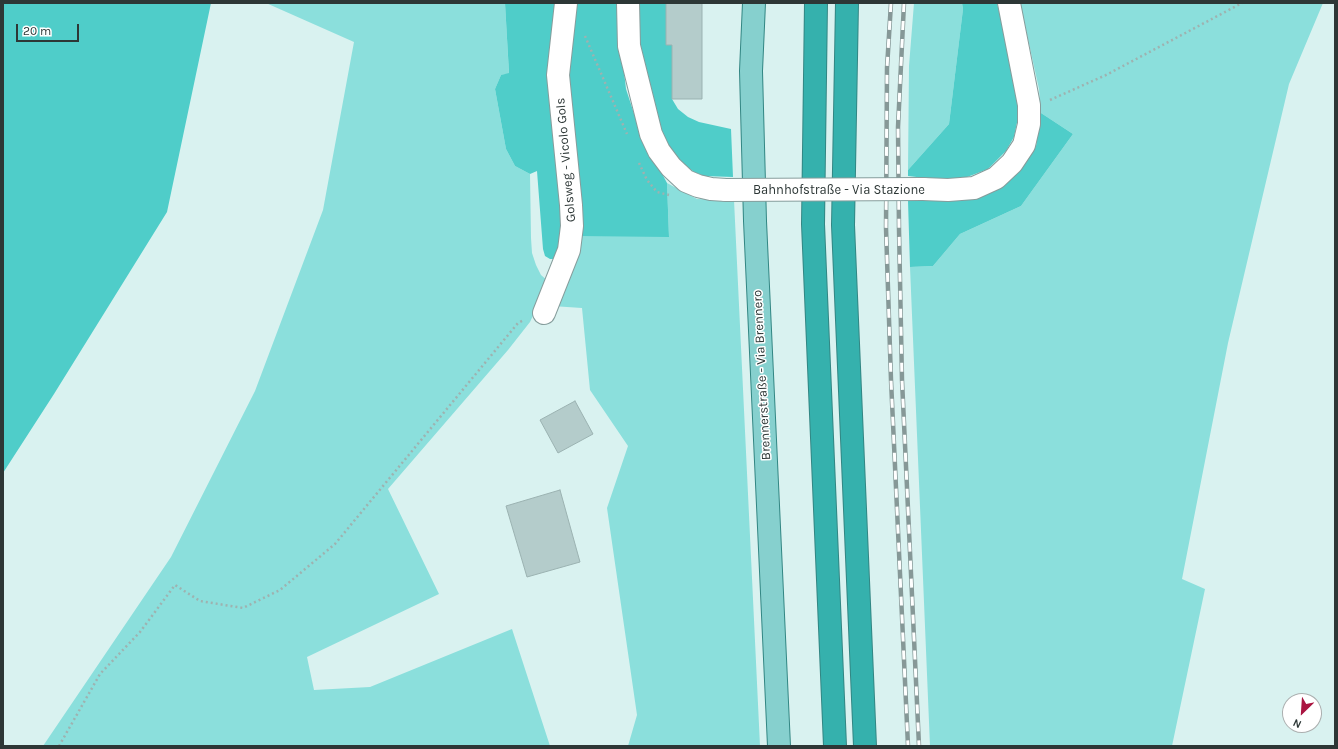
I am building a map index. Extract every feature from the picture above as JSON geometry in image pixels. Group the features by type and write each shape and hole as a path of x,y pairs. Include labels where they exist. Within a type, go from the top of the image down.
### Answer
{"highway":[{"path":"816,3 812,224 834,746"},
{"path":"847,3 843,225 865,746"}],"main road":[{"name":"Brennerstraße - Via Brennero","path":"754,3 751,71 755,220 779,746"}],"street":[{"name":"Bahnhofstraße - Via Stazione","path":"628,3 629,46 652,134 659,151 671,167 686,181 711,189 726,190 948,190 974,188 996,178 1012,163 1024,145 1029,124 1029,105 1009,3"},
{"name":"Golsweg - Vicolo Gols","path":"544,313 569,250 572,226 558,75 565,9"}],"path":[{"path":"1029,105 1047,102 1106,75 1242,3"},
{"path":"565,9 578,20 628,136"},
{"path":"637,158 647,180 658,192 668,195 674,194 686,181"},
{"path":"59,746 100,674 140,632 175,585 200,600 242,608 280,590 335,544 518,322 544,313"}],"shaded area":[{"path":"3,3 211,3 167,212 3,473"},
{"path":"266,3 505,3 509,74 501,75 495,89 506,149 515,166 530,174 532,253 541,275 549,282 530,322 508,350 388,489 439,594 307,657 314,690 370,687 512,629 550,746 43,746 171,557 255,391 323,210 354,42"},
{"path":"505,3 621,3 621,46 626,89 640,132 667,183 669,237 579,236 556,259 550,259 545,256 543,249 537,171 530,174 515,166 506,149 495,89 501,75 509,73"},
{"path":"632,3 666,3 666,45 672,45 672,99 678,109 688,117 699,122 731,129 733,177 704,176 694,172 680,161 669,149 658,129 632,43"},
{"path":"914,3 962,3 963,9 949,124 908,170 909,66"},
{"path":"962,3 997,3 1014,75 1019,113 1014,137 1006,151 988,169 962,179 934,179 908,176 908,170 949,124 963,9"},
{"path":"1020,3 1323,3 1289,84 1228,343 1182,579 1205,589 1172,746 930,746 910,267 933,266 960,234 1021,206 1073,134 1041,113 1039,89"},
{"path":"1041,113 1073,134 1021,206 960,234 933,266 910,267 908,201 961,199 1025,162 1036,146"},
{"path":"667,183 697,199 734,200 760,746 628,746 637,715 607,508 628,446 590,390 582,308 552,306 579,236 669,236"}],"building":[{"path":"666,3 702,3 702,99 672,99 672,45 666,45"},
{"path":"575,401 593,434 558,453 540,420"},
{"path":"560,490 580,562 527,577 506,506"}],"railway":[{"path":"891,3 887,68 886,228 891,380 908,746"},
{"path":"904,3 898,127 902,380 919,746"}]}
